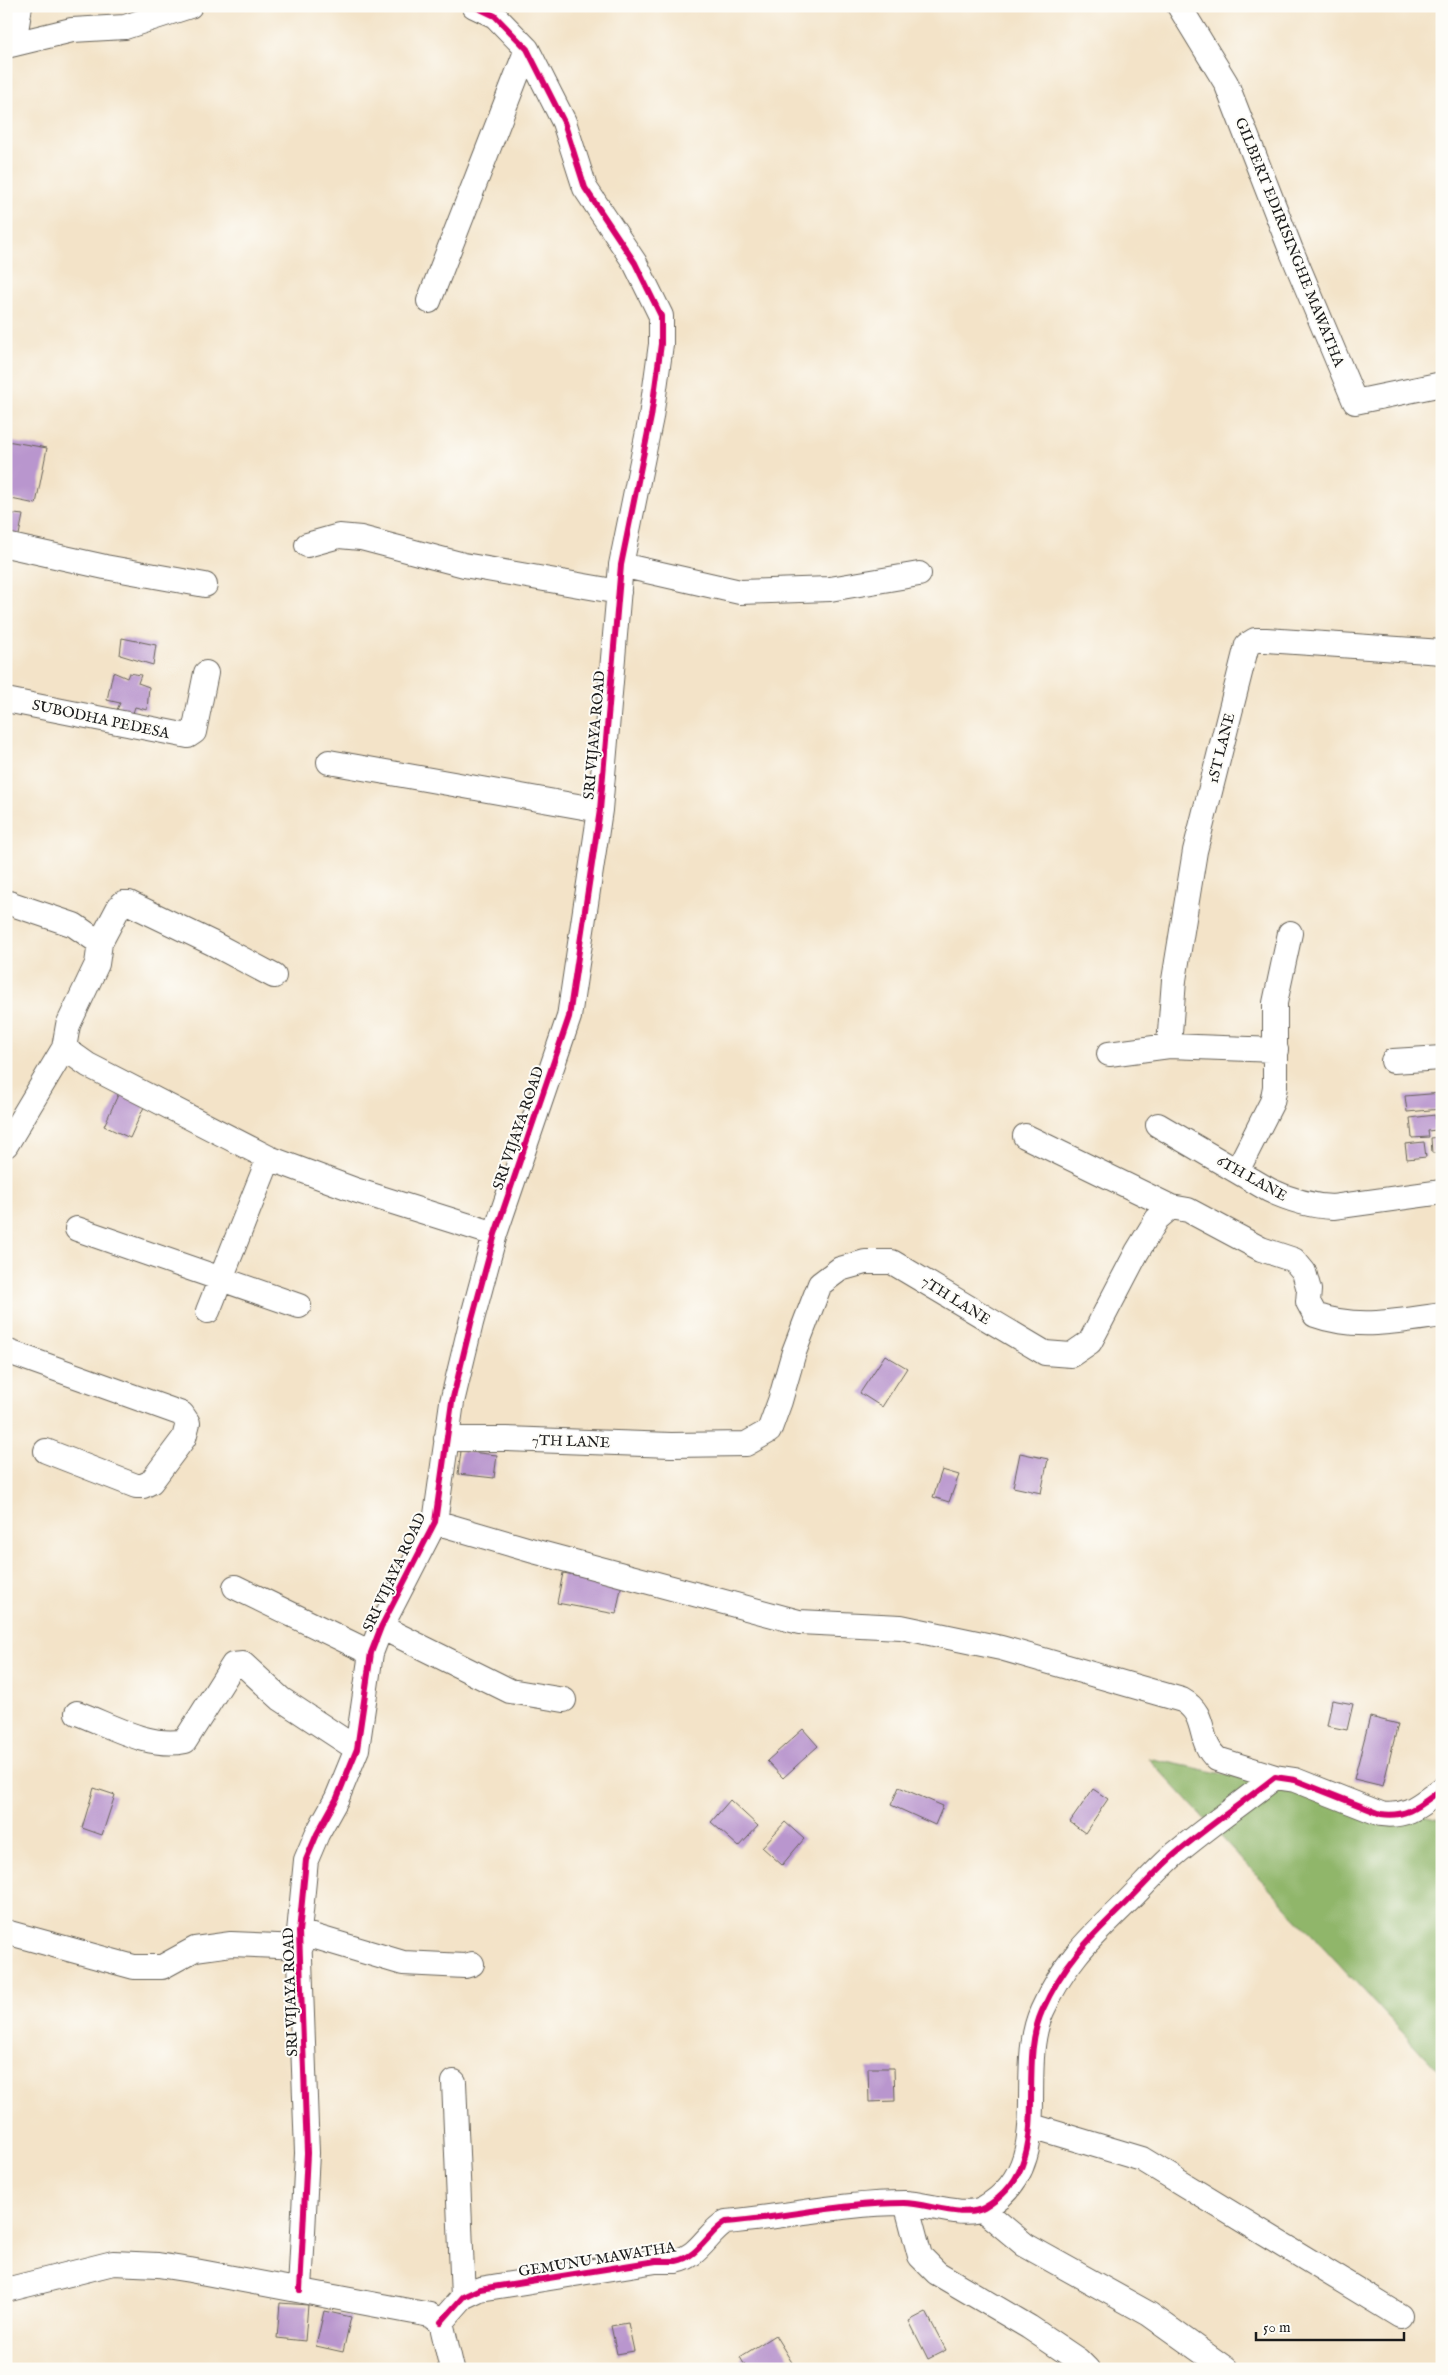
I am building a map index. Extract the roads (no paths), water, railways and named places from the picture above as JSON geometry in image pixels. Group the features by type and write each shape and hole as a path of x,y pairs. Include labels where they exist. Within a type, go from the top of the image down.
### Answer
{"street":[{"path":"20,6 10,45 72,30 125,27 190,6"},
{"name":"SRI VIJAYA ROAD","path":"300,2290 307,2153 300,1940 306,1860 317,1834 337,1798 356,1750 371,1653 382,1627 435,1522 452,1402 495,1234 569,1017 600,810 621,565 651,417 661,344 661,316 635,262 585,188 564,122 527,48 495,16 474,6"},
{"name":"GILBERT EDIRISINGHE MAWATHA","path":"1179,6 1226,83 1291,250 1355,402 1442,384"},
{"path":"429,301 527,48"},
{"path":"307,545 339,536 362,538 464,565 619,592"},
{"path":"6,545 105,567 205,585"},
{"path":"621,565 740,592 830,589 919,574"},
{"name":"1ST LANE","path":"1169,1046 1174,980 1195,851 1247,645 1255,640 1266,640 1442,652"},
{"name":"SUBODHA PEDESA","path":"6,700 188,736 194,732 206,673"},
{"path":"328,762 600,810"},
{"path":"6,902 74,925 100,942"},
{"path":"6,1145 64,1048 68,1025 97,964 100,942 123,903 129,904 212,943 274,976"},
{"path":"1237,1171 1272,1102 1275,1087 1275,1003 1290,933"},
{"path":"1109,1054 1169,1046 1276,1050"},
{"path":"64,1048 88,1065 269,1158 355,1190 495,1234"},
{"path":"1393,1060 1442,1058"},
{"name":"6TH LANE","path":"1158,1125 1286,1199 1316,1206 1333,1207 1442,1192"},
{"path":"1025,1136 1171,1207 1188,1210 1261,1249 1294,1260 1304,1272 1309,1290 1308,1302 1315,1315 1334,1322 1367,1323 1442,1315"},
{"path":"208,1311 269,1158"},
{"name":"7TH LANE","path":"446,1439 506,1439 672,1445 746,1444 768,1431 780,1401 794,1352 820,1284 840,1269 865,1262 892,1262 1045,1354 1071,1355 1090,1342 1137,1252 1157,1219 1171,1207"},
{"path":"77,1229 299,1306"},
{"path":"6,1351 182,1414 188,1423 184,1438 151,1482 143,1486 136,1486 46,1450"},
{"path":"435,1522 537,1552 798,1622 901,1627 1001,1648 1182,1700 1192,1705 1199,1714 1204,1741 1210,1753 1217,1759 1275,1777 1295,1780 1381,1814 1391,1816 1408,1814 1442,1789"},
{"path":"235,1587 371,1653"},
{"path":"382,1627 510,1692 564,1700"},
{"path":"77,1713 149,1740 174,1743 185,1741 233,1665 243,1664 281,1699 356,1750"},
{"path":"1226,2369 1149,2314 1024,2245 982,2209 1003,2194 1016,2176 1026,2154 1032,2126 1032,2047 1041,2014 1057,1981 1074,1957 1174,1855 1275,1777"},
{"path":"6,1932 134,1967 162,1967 195,1948 300,1940 403,1963 465,1966 472,1964"},
{"path":"454,2082 463,2297"},
{"path":"1032,2126 1142,2159 1400,2316"},
{"path":"906,2203 920,2256 937,2273 1029,2327 1078,2360 1087,2369"},
{"name":"GEMUNU MAWATHA","path":"441,2322 463,2297 480,2289 656,2261 678,2260 696,2251 716,2228 726,2222 866,2205 906,2203 964,2212 982,2209"},
{"path":"6,2290 112,2263 134,2263 190,2270 430,2315 441,2322 452,2369"}]}
